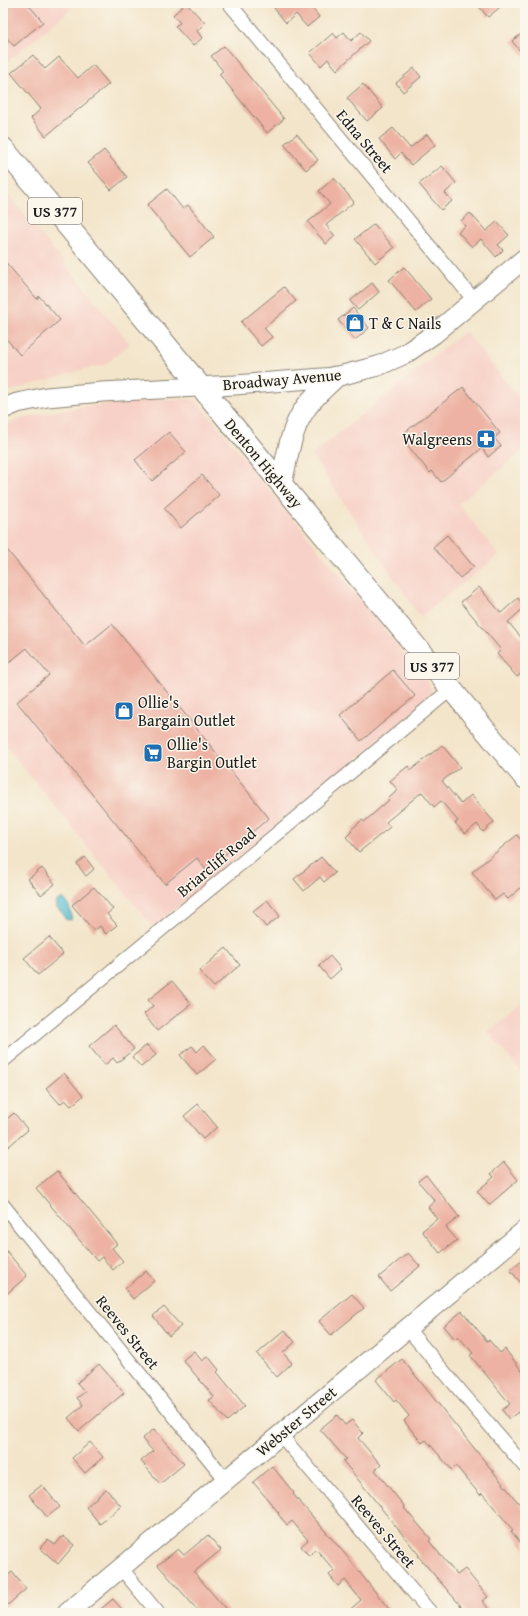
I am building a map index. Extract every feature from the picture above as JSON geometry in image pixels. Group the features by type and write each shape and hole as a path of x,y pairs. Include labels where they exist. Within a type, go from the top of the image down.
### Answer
{"main road":[{"name":"Denton Highway","path":"3,148 525,778"},
{"path":"281,484 292,439 303,412 314,397 335,377"}],"street":[{"name":"Edna Street","path":"229,3 474,300"},
{"name":"Broadway Avenue","path":"3,409 47,397 335,377 378,366 405,354 434,334 525,258"},
{"name":"Briarcliff Road","path":"3,1061 451,689"},
{"name":"Reeves Street","path":"3,1205 226,1480"},
{"name":"Webster Street","path":"67,1613 525,1230"},
{"path":"407,1328 525,1467"},
{"name":"Reeves Street","path":"280,1434 431,1613"},
{"path":"121,1568 158,1613"}],"shaded area":[{"path":"3,3 66,3 71,9 3,65"},
{"path":"3,188 130,344 105,365 85,369 3,393"},
{"path":"465,331 525,406 525,449 458,504 499,555 420,617 312,455"},
{"path":"145,399 192,399 201,406 429,684 432,693 428,700 153,927 3,742 3,426 24,418 80,407"},
{"path":"525,1002 525,1076 488,1032"}],"water":[{"path":"64,899 71,912 71,920 65,919 63,914 56,907 57,901"}],"building":[{"path":"3,3 27,3 43,22 14,46 3,34"},
{"path":"186,3 205,23 197,31 202,38 193,46 175,26 180,23 173,15"},
{"path":"280,3 310,3 309,4 319,17 307,27 296,14 286,23 274,8"},
{"path":"476,3 505,3 488,17"},
{"path":"525,31 525,57 512,41"},
{"path":"344,32 351,41 361,32 369,41 337,70 328,59 321,66 310,53 333,33 337,38"},
{"path":"224,46 284,119 267,133 219,74 223,71 211,56"},
{"path":"33,55 45,69 59,57 78,78 93,65 109,84 46,136 31,118 41,109 11,73"},
{"path":"414,68 421,77 403,92 396,83"},
{"path":"363,84 383,108 367,121 347,98"},
{"path":"393,128 410,148 427,134 435,145 411,165 401,153 395,159 379,139"},
{"path":"297,134 318,160 306,170 284,144"},
{"path":"104,150 127,177 111,190 88,163"},
{"path":"442,166 456,183 445,193 452,201 441,210 419,184"},
{"path":"334,178 354,202 326,225 335,236 326,244 308,222 330,204 319,191"},
{"path":"167,189 183,209 188,205 214,237 190,257 147,205"},
{"path":"470,213 486,231 497,222 509,235 498,245 503,250 496,257 481,239 472,247 458,232 465,226 461,221"},
{"path":"374,224 394,248 375,263 355,239"},
{"path":"3,259 37,299 39,296 60,320 20,355 3,335"},
{"path":"404,267 431,299 416,312 389,280"},
{"path":"372,283 379,292 358,310 350,301"},
{"path":"284,287 296,301 264,328 272,337 261,346 241,322"},
{"path":"353,308 369,328 355,340 338,320"},
{"name":"Walgreens","path":"463,387 500,433 494,438 501,446 488,457 482,448 441,482 432,471 430,473 404,441 404,433"},
{"path":"169,432 186,452 152,481 135,460"},
{"path":"202,475 219,495 181,528 164,508"},
{"path":"447,535 474,567 460,578 433,547"},
{"path":"3,545 85,646 112,624 269,818 206,870 197,858 165,884 17,702 49,675 27,648 7,664 3,659"},
{"path":"479,587 501,613 518,598 525,607 508,622 525,642 525,670 517,677 497,654 501,650 461,602"},
{"path":"393,670 415,696 361,741 340,715"},
{"path":"442,745 460,767 442,781 461,804 471,795 494,822 483,832 477,824 465,834 455,823 458,821 441,801 434,807 422,792 386,822 390,827 359,852 346,837 352,831 351,830 362,820 364,822 398,790 390,781 408,766 411,770"},
{"path":"517,835 525,845 525,884 508,899 503,894 495,900 472,872"},
{"path":"85,857 94,869 86,876 77,864"},
{"path":"321,857 335,873 324,882 320,877 304,891 294,879"},
{"path":"42,868 55,884 41,895 28,879"},
{"path":"94,887 113,909 107,914 117,925 106,934 100,926 94,931 72,905"},
{"path":"267,900 280,916 266,927 253,911"},
{"path":"49,937 63,954 38,975 24,958"},
{"path":"226,948 240,965 214,987 199,971"},
{"path":"330,956 341,969 330,979 319,966"},
{"path":"172,981 191,1004 157,1031 144,1014 153,1006 148,1000"},
{"path":"114,1025 134,1049 117,1063 113,1058 105,1065 89,1046"},
{"path":"147,1045 156,1055 141,1067 132,1057"},
{"path":"204,1045 216,1059 197,1075 180,1055 192,1046 197,1052"},
{"path":"64,1073 83,1096 71,1106 65,1100 60,1104 46,1088"},
{"path":"198,1104 217,1127 203,1139 184,1116"},
{"path":"14,1113 28,1130 3,1151 3,1122"},
{"path":"504,1162 518,1180 489,1205 477,1191 494,1177 491,1174"},
{"path":"57,1171 117,1244 112,1248 123,1261 113,1270 102,1257 97,1261 36,1188"},
{"path":"426,1175 459,1217 446,1227 457,1240 440,1253 422,1231 437,1219 428,1207 435,1201 418,1181"},
{"path":"3,1247 27,1276 3,1297"},
{"path":"408,1253 420,1266 390,1291 379,1277"},
{"path":"525,1257 525,1288 510,1270"},
{"path":"146,1271 154,1281 133,1299 125,1289"},
{"path":"352,1294 364,1308 331,1335 319,1321"},
{"path":"164,1307 181,1326 169,1336 153,1316"},
{"path":"462,1311 487,1341 489,1340 500,1353 505,1349 525,1375 525,1420 518,1412 509,1419 502,1410 510,1404 470,1355 473,1353 458,1336 455,1339 444,1326"},
{"path":"285,1330 295,1342 283,1353 292,1363 277,1377 257,1354"},
{"path":"194,1351 202,1361 208,1356 219,1370 217,1372 245,1406 227,1421 209,1400 214,1397 183,1360"},
{"path":"402,1359 525,1511 525,1548 511,1531 513,1530 482,1493 480,1495 456,1466 452,1470 426,1440 422,1443 404,1421 409,1416 396,1400 394,1402 376,1380"},
{"path":"99,1364 124,1393 79,1431 68,1418 83,1405 77,1398 85,1392 77,1383"},
{"path":"337,1415 345,1425 352,1420 363,1433 358,1438 381,1465 375,1470 405,1507 404,1508 431,1539 429,1541 457,1575 465,1569 488,1597 482,1601 492,1613 467,1613 418,1556 419,1555 343,1461 346,1459 320,1429"},
{"path":"154,1429 184,1464 160,1484 141,1461 153,1451 142,1439"},
{"path":"90,1442 103,1457 85,1473 72,1458"},
{"path":"272,1466 294,1493 293,1494 345,1554 392,1613 346,1613 361,1600 345,1580 338,1586 329,1575 334,1570 316,1549 309,1556 301,1546 308,1540 292,1521 287,1525 253,1482"},
{"path":"42,1485 60,1507 47,1517 29,1495"},
{"path":"106,1489 121,1506 100,1524 86,1507"},
{"path":"208,1535 221,1550 194,1572 229,1613 200,1613 158,1565 178,1549 184,1555"},
{"path":"63,1536 74,1545 58,1564 40,1548 48,1539 55,1545"},
{"path":"12,1572 26,1589 3,1609 3,1579"},
{"path":"113,1599 125,1613 96,1613"}],"place":[{"name":"T & C Nails","path":"355,323"},
{"name":"Walgreens","path":"486,439"},
{"name":"Ollie's Bargain Outlet","path":"124,711"},
{"name":"Ollie's Bargin Outlet","path":"153,753"}]}
